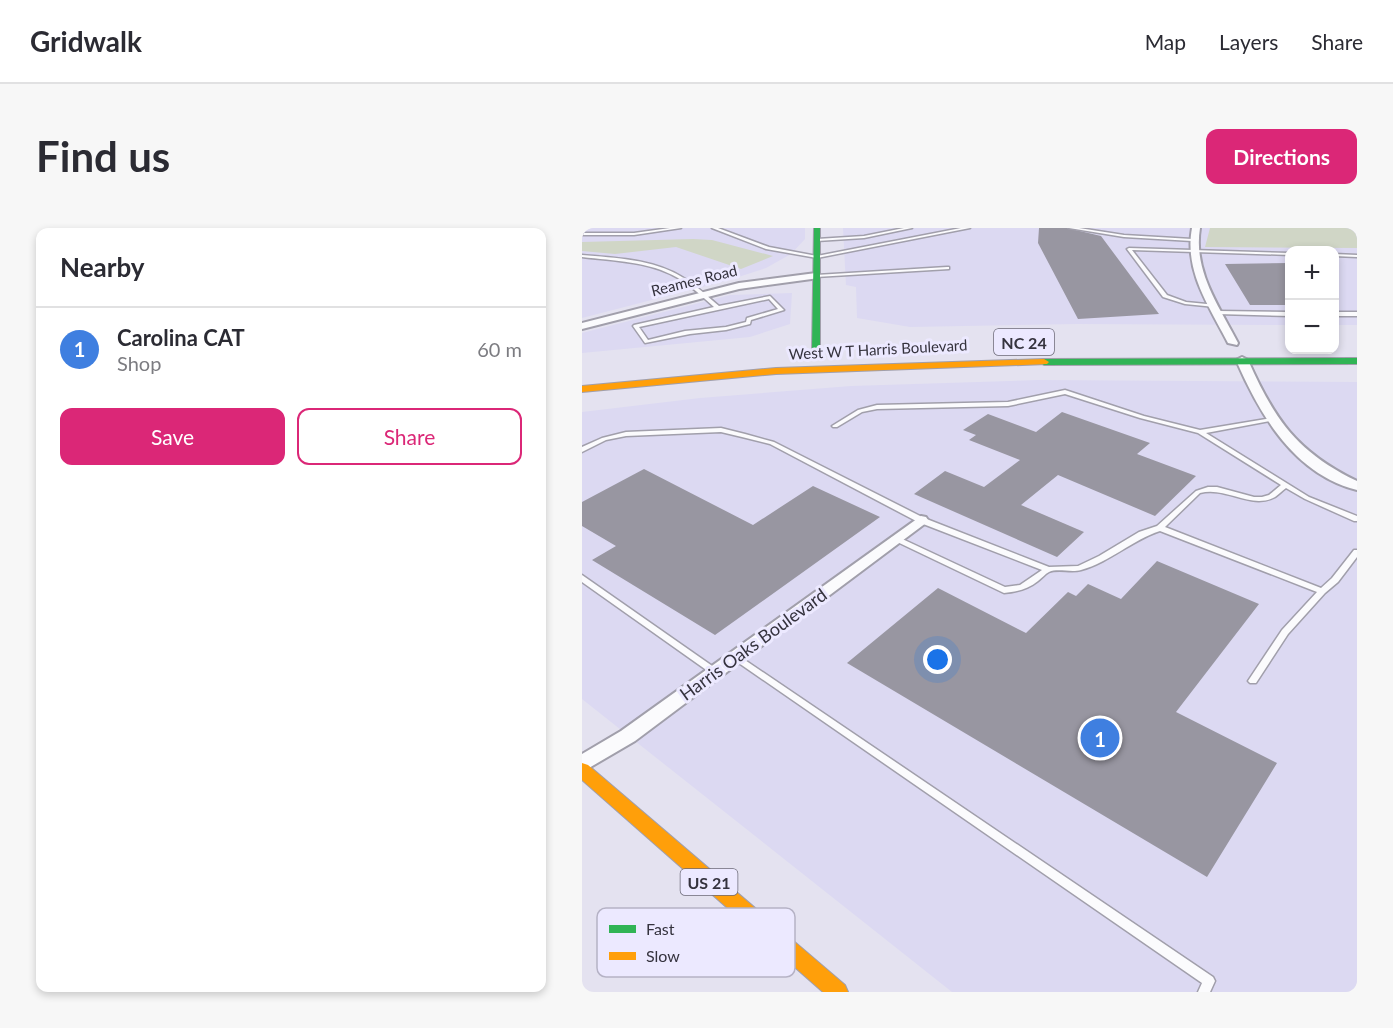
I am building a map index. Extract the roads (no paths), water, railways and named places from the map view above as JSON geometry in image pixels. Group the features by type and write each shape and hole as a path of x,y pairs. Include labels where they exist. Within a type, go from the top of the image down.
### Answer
{"main road":[{"path":"582,384 779,362 816,350 817,234"},
{"name":"West W T Harris Boulevard","path":"798,351 831,349"},
{"name":"West W T Harris Boulevard","path":"582,389 724,375 875,365 1055,360 1357,361"},
{"name":"US 21","path":"582,770 741,908"},
{"name":"US 21","path":"795,955 838,992"}],"street":[{"path":"1196,228 1192,240 1196,266 1233,343"},
{"name":"Reames Road","path":"582,326 702,295 775,280 816,276"},
{"path":"1242,360 1270,419 1281,435 1325,470 1357,486"},
{"name":"Harris Oaks Boulevard","path":"582,764 628,736 921,519"}],"lane":[{"path":"582,234 634,234 679,228"},
{"path":"714,228 768,248 817,257 968,228"},
{"path":"817,234 864,237 910,228"},
{"path":"1071,228 1192,240"},
{"path":"1148,237 1155,228"},
{"path":"1285,254 1194,252 1136,247 1130,249 1164,296 1217,310 1285,314"},
{"path":"1339,255 1357,256"},
{"path":"582,256 650,265 680,277 718,308"},
{"path":"816,276 947,268"},
{"path":"625,315 647,342 690,332 711,332 738,327 749,319 781,310 770,297 636,326"},
{"path":"1339,314 1357,314"},
{"path":"835,426 860,411 877,407 1008,404 1065,392 1142,417 1200,432 1307,498 1357,519"},
{"path":"1200,432 1270,419"},
{"path":"582,450 604,439 626,434 721,430 743,435 772,443 921,519 1048,569 1079,568 1102,558 1142,534 1160,528 1198,492 1205,489 1224,489 1261,499 1269,497 1286,485"},
{"path":"1160,528 1322,591"},
{"path":"895,539 1004,590 1015,590 1028,586 1048,569"},
{"path":"1252,681 1285,632 1335,580 1357,552"},
{"path":"582,578 715,672"},
{"path":"736,657 1209,981 1203,992"}],"place":[{"name":"Carolina CAT","path":"1100,738"}]}
